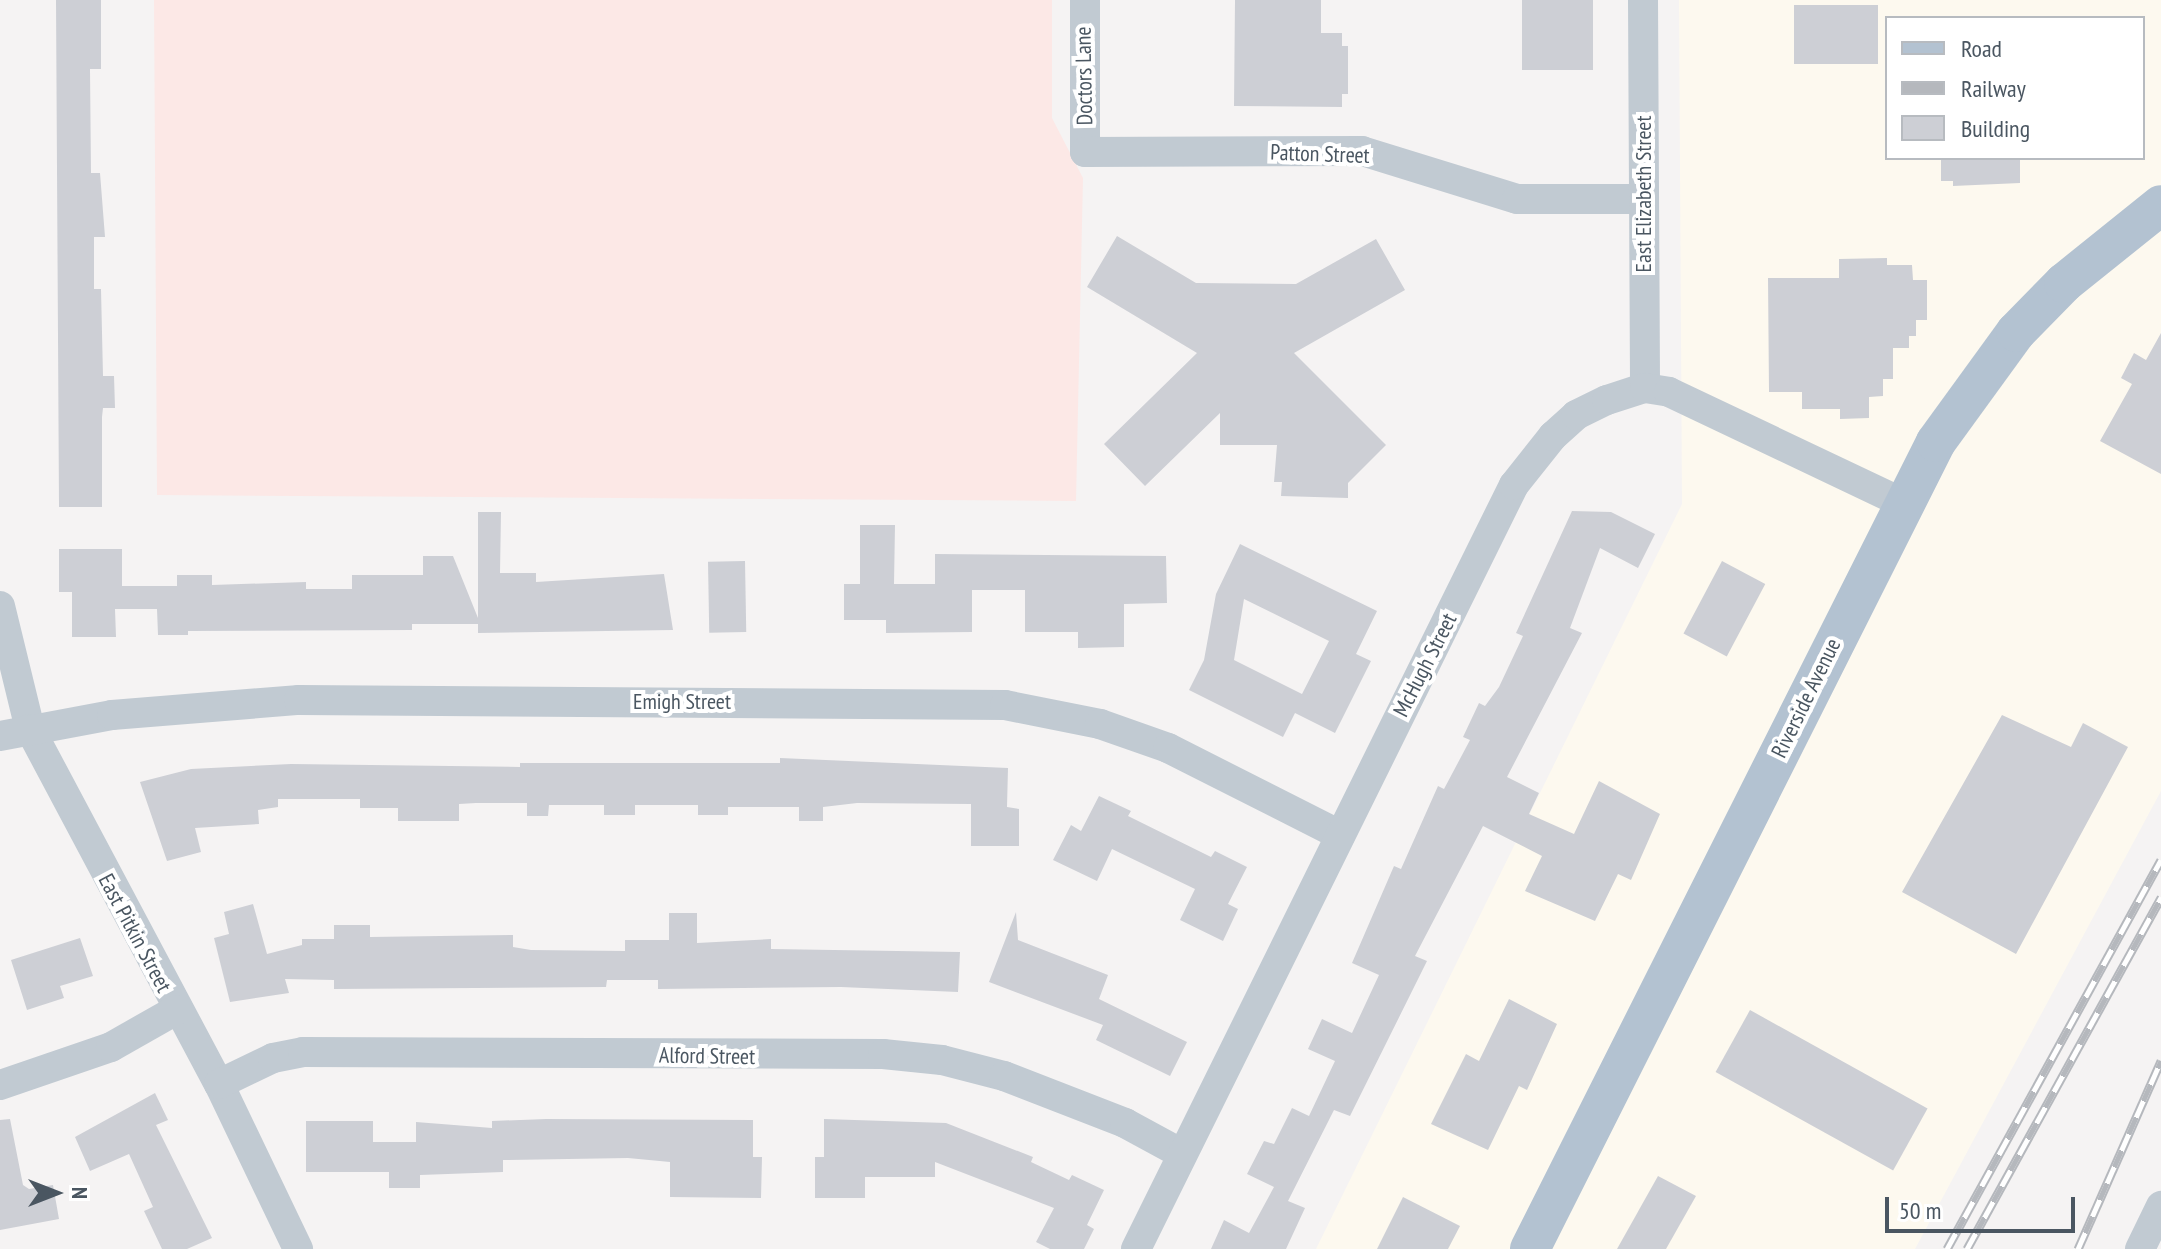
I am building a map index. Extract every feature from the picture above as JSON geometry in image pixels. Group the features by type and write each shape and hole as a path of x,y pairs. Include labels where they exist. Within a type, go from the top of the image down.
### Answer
{"main road":[{"name":"Riverside Avenue","path":"1530,1249 1903,503 1963,399 2007,343 2064,283 2161,205"}],"street":[{"name":"Doctors Lane","path":"1085,0 1085,152"},
{"name":"East Elizabeth Street","path":"1643,0 1645,388"},
{"name":"Patton Street","path":"1085,152 1362,151 1517,199 1644,199"},
{"path":"1645,388 1669,392 1732,420 1903,503"},
{"name":"McHugh Street","path":"1136,1249 1514,485 1576,415 1645,388"},
{"name":"East Pitkin Street","path":"0,606 30,729 176,1010 219,1084 298,1249"},
{"name":"Emigh Street","path":"0,736 112,715 299,700 1005,705 1100,724 1168,748 1340,835"},
{"path":"0,1085 111,1047 176,1010"},
{"name":"Alford Street","path":"219,1084 273,1058 303,1052 883,1054 942,1060 1004,1076 1125,1123 1182,1154"},
{"path":"2140,1249 2161,1206"}],"shaded area":[{"path":"154,0 1052,0 1052,118 1083,178 1076,501 157,495"},
{"path":"1679,0 2161,0 2161,791 1915,1249 1316,1249 1682,504"}],"building":[{"path":"56,0 101,0 101,69 90,69 91,173 100,173 105,237 94,237 94,289 101,289 103,376 114,376 115,408 103,408 102,507 59,507"},
{"path":"1235,0 1321,0 1321,33 1342,33 1342,46 1348,46 1348,94 1342,94 1342,107 1234,106"},
{"path":"1522,0 1593,0 1593,70 1522,70"},
{"path":"1794,5 1878,5 1878,64 1794,64"},
{"path":"1941,160 2020,160 2020,183 1953,186 1953,181 1941,181"},
{"path":"1117,236 1196,283 1296,284 1376,239 1405,290 1294,353 1386,445 1348,483 1348,498 1281,496 1282,482 1274,482 1277,445 1220,445 1220,413 1145,486 1104,444 1197,353 1087,287"},
{"path":"1887,258 1887,265 1912,265 1913,280 1927,280 1927,320 1916,320 1916,336 1909,336 1909,348 1893,348 1893,379 1883,379 1883,396 1869,397 1869,418 1840,419 1840,409 1802,409 1802,392 1769,392 1768,278 1839,278 1839,259"},
{"path":"2161,333 2161,474 2100,441 2132,384 2121,378 2134,353 2146,360"},
{"path":"1572,511 1611,512 1655,534 1638,568 1600,548 1570,628 1582,633 1507,777 1539,793 1529,814 1574,834 1599,781 1660,814 1631,880 1618,874 1595,921 1525,891 1542,856 1483,826 1415,956 1427,961 1350,1116 1334,1110 1288,1201 1305,1208 1286,1249 1211,1249 1224,1220 1249,1233 1274,1187 1247,1174 1264,1141 1274,1144 1292,1108 1309,1116 1335,1061 1308,1049 1322,1019 1352,1033 1379,975 1352,963 1394,866 1401,869 1438,786 1444,789 1470,740 1463,737 1479,703 1485,706 1499,687 1523,636 1516,633"},
{"path":"478,512 501,512 500,573 536,573 536,582 664,574 673,630 478,633 478,624 412,624 412,630 188,631 188,635 158,635 157,609 115,609 116,637 72,637 72,592 59,592 59,549 122,549 122,586 177,586 177,575 212,575 212,585 306,582 306,589 352,589 352,575 423,575 423,556 453,556 478,618"},
{"path":"860,525 895,525 894,584 935,584 935,554 1166,556 1167,603 1124,604 1124,647 1078,648 1078,632 1025,632 1025,590 972,590 972,632 886,633 886,620 844,620 844,584 860,584"},
{"path":"1240,544 1377,611 1356,654 1371,661 1335,733 1295,713 1283,737 1189,690 1204,660 1216,594","holes":["1244,599 1329,641 1302,694 1234,660"]},
{"path":"745,561 746,632 709,633 708,562"},
{"path":"1722,561 1765,584 1727,656 1684,633"},
{"path":"2002,715 2071,747 2083,723 2128,747 2016,954 1902,892"},
{"path":"780,758 1008,768 1007,807 1019,809 1019,846 971,846 971,804 857,803 823,807 823,821 799,821 799,807 728,807 728,815 698,815 698,805 635,805 635,815 604,815 604,805 549,805 548,816 527,816 527,803 476,803 459,804 459,821 398,821 398,808 360,808 360,799 278,799 278,807 258,810 259,824 195,828 201,852 167,861 140,782 191,769 291,764 520,767 520,763 780,763"},
{"path":"1099,796 1131,811 1128,816 1211,857 1215,851 1247,867 1228,904 1238,909 1223,941 1180,920 1195,889 1112,849 1097,881 1053,860 1071,825 1081,831"},
{"path":"253,904 267,954 302,945 302,939 334,939 334,925 370,925 370,937 513,935 513,947 531,950 625,951 625,940 669,940 669,913 697,913 697,943 771,939 771,949 960,952 958,992 841,987 658,989 658,980 607,980 606,987 334,989 334,980 285,979 289,993 230,1002 214,938 229,934 224,912"},
{"path":"1016,912 1018,940 1108,975 1099,999 1187,1042 1170,1076 1096,1040 1103,1025 989,982"},
{"path":"80,938 93,976 60,986 64,998 27,1010 11,960"},
{"path":"1509,999 1557,1024 1527,1090 1519,1086 1488,1150 1431,1124 1466,1054 1479,1061"},
{"path":"1750,1010 1928,1108 1893,1171 1716,1072"},
{"path":"155,1093 168,1120 156,1125 212,1238 187,1249 162,1249 144,1211 153,1207 129,1154 90,1171 75,1137"},
{"path":"10,1119 23,1185 29,1189 53,1185 59,1219 0,1230 0,1120"},
{"path":"824,1119 946,1123 1033,1157 1031,1162 1069,1180 1072,1175 1104,1190 1087,1225 1094,1229 1084,1249 1050,1249 1036,1242 1054,1208 935,1162 935,1177 865,1177 865,1198 815,1198 815,1157 824,1157"},
{"path":"753,1120 753,1157 762,1157 761,1198 670,1197 670,1162 628,1158 503,1160 503,1172 420,1175 420,1188 389,1188 389,1172 306,1172 306,1121 373,1121 373,1142 416,1142 416,1122 492,1128 492,1121"},
{"path":"1658,1176 1696,1196 1666,1249 1617,1249"},
{"path":"1403,1197 1460,1226 1448,1249 1377,1249"}],"railway":[{"path":"1947,1249 2161,860"},
{"path":"1967,1249 2161,897"},
{"path":"2078,1249 2161,1061"}]}
